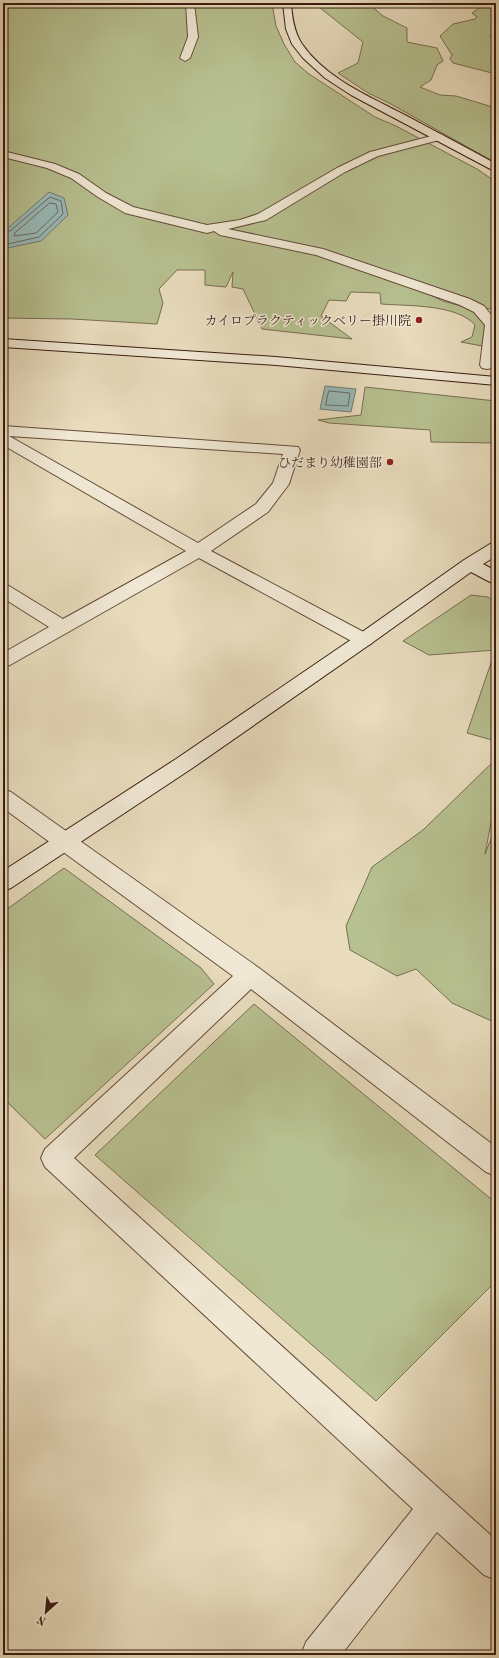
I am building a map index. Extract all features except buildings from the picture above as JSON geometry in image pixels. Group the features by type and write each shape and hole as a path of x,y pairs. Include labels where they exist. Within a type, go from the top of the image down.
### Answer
{"street":[{"path":"185,58 193,37 190,3"},
{"path":"287,3 289,26 297,44 314,64 369,100 496,169"},
{"path":"207,229 242,223 262,217 341,170 374,154 438,137"},
{"path":"7,154 51,166 75,176 102,195 129,210 207,229 319,252 465,302 479,309 492,325 491,366 471,364"},
{"path":"3,330 167,340"},
{"path":"3,342 276,361 496,381"},
{"path":"3,431 292,450 281,484 262,508 199,551 3,661"},
{"path":"3,439 199,551 364,640"},
{"path":"3,882 67,842 364,640 470,564 496,548"},
{"path":"470,564 496,578"},
{"path":"3,590 62,627"},
{"path":"3,797 250,975 496,1163"},
{"path":"250,975 55,1158 496,1563"},
{"path":"320,1655 435,1508"}],"green space":[{"path":"3,3 272,3 276,26 284,44 295,62 309,74 375,117 396,126 477,169 496,182 496,311 395,278 443,301 468,308 486,317 491,332 482,346 461,342 472,337 475,325 467,318 456,313 431,307 381,304 380,293 351,292 346,301 329,300 321,316 352,339 262,329 243,289 232,287 233,272 226,287 205,285 205,270 177,270 159,289 163,303 157,324 72,319 3,318 3,142 5,141 3,141"},
{"path":"310,3 370,3 370,5 383,16 407,28 407,42 437,48 443,61 437,65 431,80 420,87 440,95 456,96 496,108 496,163 389,103 368,93 338,73 358,63 363,42 319,7"},
{"path":"486,3 496,3 496,34 490,36 496,47 496,74 453,63 450,59 452,55 440,36 453,24 475,19 477,17 472,13"},
{"path":"365,387 496,401 496,443 431,442 430,430 329,423 318,420 361,415"},
{"path":"471,595 488,597 496,603 496,650 429,655 403,641"},
{"path":"492,660 496,660 496,741 467,733"},
{"path":"496,759 496,797 485,854 496,826 496,1023 452,1003 416,969 397,976 350,950 346,926 372,867 423,830"},
{"path":"64,868 201,968 214,984 45,1139 3,1098 3,912"},
{"path":"254,1004 496,1203 496,1281 376,1401 95,1155"}],"water":[{"path":"49,192 64,198 68,215 41,241 3,249 3,227 8,228"},
{"path":"325,386 356,389 351,412 320,409"}],"place":[{"name":"カイロプラクティックベリー掛川院","path":"419,320"},
{"name":"ひだまり幼稚園部","path":"390,462"}]}
